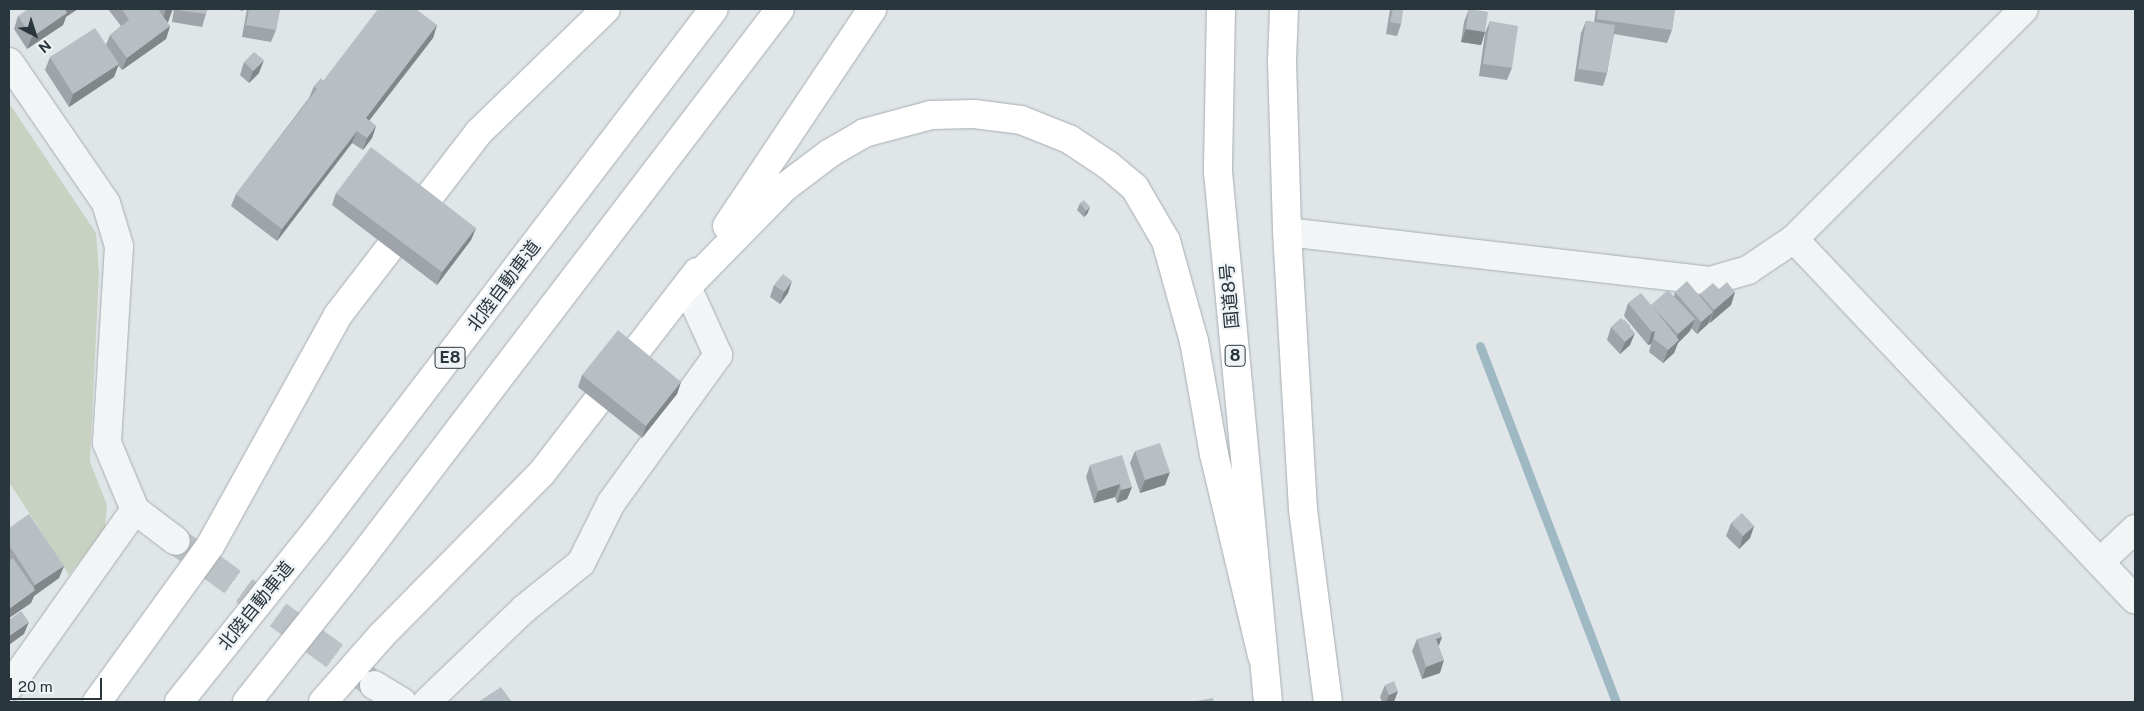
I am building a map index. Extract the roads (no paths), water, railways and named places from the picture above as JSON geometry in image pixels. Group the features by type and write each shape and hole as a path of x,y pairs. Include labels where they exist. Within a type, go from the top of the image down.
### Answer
{"highway":[{"path":"97,702 210,546 350,300 478,133 606,9"},
{"name":"北陸自動車道","path":"179,702 322,524 714,9"},
{"path":"247,702 368,549 780,9"},
{"path":"324,702 381,636 541,474 687,287 872,9"},
{"name":"国道8号","path":"1221,9 1218,172 1262,656 1268,702"},
{"path":"1284,9 1282,61 1287,232 1303,510 1328,702"},
{"path":"687,287 785,186 830,153 864,133 898,121 932,115 974,114 1021,120 1069,139 1108,165 1135,188 1166,241 1192,332 1214,454 1262,656"}],"street":[{"path":"1287,232 1710,281 1748,270 1794,239 2024,9"},
{"path":"11,71 106,204 119,246 107,442 134,510 176,541"},
{"path":"1794,239 2135,599"},
{"path":"428,702 524,610 580,563 611,503 718,355 687,287"},
{"path":"9,687 134,510"},
{"path":"2100,562 2135,529"},
{"path":"374,685 402,702"}],"waterway":[{"path":"1480,346 1616,702"}],"tunnel":[{"path":"176,541 371,682"}]}
